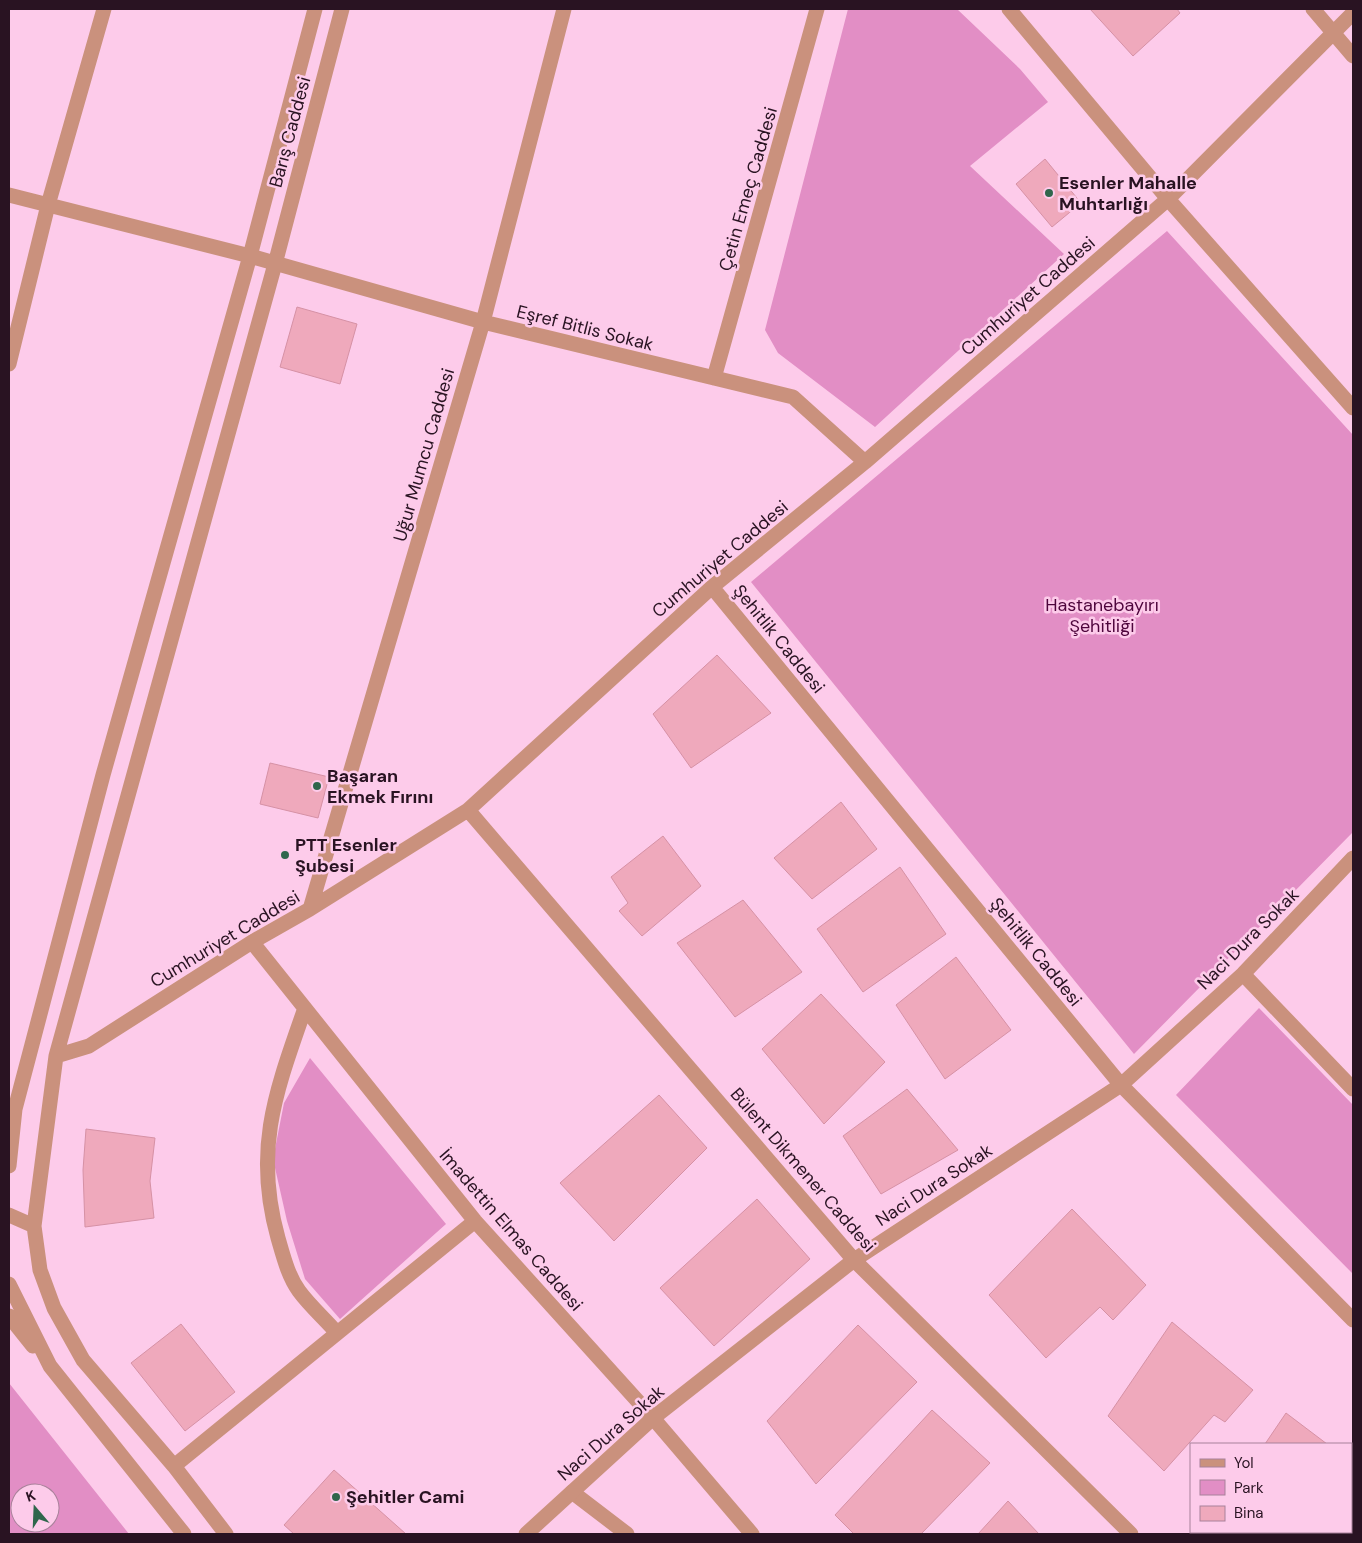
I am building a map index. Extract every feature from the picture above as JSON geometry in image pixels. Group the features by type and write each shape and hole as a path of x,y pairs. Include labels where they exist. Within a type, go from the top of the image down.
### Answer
{"street":[{"path":"9,364 48,205 104,9"},
{"name":"Barış Caddesi","path":"9,1166 12,1114 103,775 250,256 315,9"},
{"name":"Barış Caddesi","path":"226,1534 174,1466 83,1360 54,1308 40,1270 34,1226 56,1056 275,264 342,9"},
{"name":"Uğur Mumcu Caddesi","path":"310,909 482,322 564,9"},
{"name":"Çetin Emeç Caddesi","path":"714,378 817,9"},
{"path":"1008,9 1168,199 1353,408"},
{"path":"1313,9 1353,56"},
{"name":"Cumhuriyet Caddesi","path":"56,1056 89,1046 252,942 310,909 468,810 712,587 865,462 1168,199 1353,13"},
{"name":"Eşref Bitlis Sokak","path":"9,195 250,256 482,322 793,397 865,462"},
{"name":"Şehitlik Caddesi","path":"712,587 1121,1085 1353,1320"},
{"name":"Bülent Dikmener Caddesi","path":"468,810 854,1260 1131,1534"},
{"name":"Naci Dura Sokak","path":"526,1534 653,1418 854,1260 1121,1085 1243,974 1353,858"},
{"name":"İmadettin Elmas Caddesi","path":"252,942 475,1221 653,1418 752,1534"},
{"path":"1243,974 1353,1089"},
{"path":"305,1008 281,1075 273,1105 268,1136 267,1184 272,1218 281,1251 298,1290 337,1333"},
{"path":"9,1215 34,1226"},
{"path":"174,1466 475,1221"},
{"path":"9,1284 50,1366"},
{"path":"9,1316 184,1534"},
{"path":"572,1492 627,1534"}],"green space":[{"path":"848,9 957,9 1020,69 1048,102 970,166 1064,254 875,427 778,353 765,330"},
{"name":"Hastanebayırı Şehitliği","path":"1167,231 1353,435 1353,832 1134,1054 751,582"},
{"path":"1259,1008 1353,1105 1353,1274 1176,1095"},
{"path":"310,1058 446,1224 340,1319 305,1279 287,1221 273,1159 284,1103"},
{"path":"9,1383 129,1534 9,1534"}],"building":[{"path":"1090,9 1177,9 1180,13 1133,56"},
{"name":"Esenler Mahalle Muhtarlığı","path":"1045,159 1081,203 1052,227 1016,184"},
{"path":"297,307 357,324 340,384 280,367"},
{"path":"717,655 771,713 691,768 653,714"},
{"path":"270,763 329,777 318,818 260,804"},
{"path":"841,802 877,849 812,899 774,858"},
{"path":"663,836 701,886 642,936 619,911 628,903 611,877"},
{"path":"900,867 946,934 863,992 817,929"},
{"path":"743,900 802,972 735,1017 677,943"},
{"path":"956,957 1011,1030 945,1079 896,1005"},
{"path":"821,994 885,1062 824,1124 762,1049"},
{"path":"907,1089 958,1150 881,1194 843,1136"},
{"path":"659,1095 707,1148 614,1241 560,1183"},
{"path":"86,1129 155,1138 150,1181 154,1218 85,1227 83,1170"},
{"path":"757,1199 810,1259 714,1346 660,1288"},
{"path":"1072,1209 1146,1285 1113,1320 1100,1307 1046,1358 989,1295"},
{"path":"1172,1322 1253,1390 1225,1422 1214,1415 1164,1471 1108,1416"},
{"path":"181,1324 235,1392 185,1431 131,1363"},
{"path":"858,1325 917,1382 816,1484 767,1421"},
{"path":"932,1410 990,1463 921,1534 854,1534 835,1515"},
{"path":"1286,1413 1326,1443 1266,1443"},
{"path":"1352,1463 1353,1464 1352,1502"},
{"name":"Şehitler Cami","path":"334,1470 406,1534 294,1534 284,1525"},
{"path":"1008,1501 1039,1534 978,1534"},
{"path":"1252,1533 1310,1533 1309,1534"}],"place":[{"name":"Esenler Mahalle Muhtarlığı","path":"1049,193"},
{"name":"Başaran Ekmek Fırını","path":"317,786"},
{"name":"PTT Esenler Şubesi","path":"285,855"},
{"name":"Şehitler Cami","path":"336,1497"}]}
